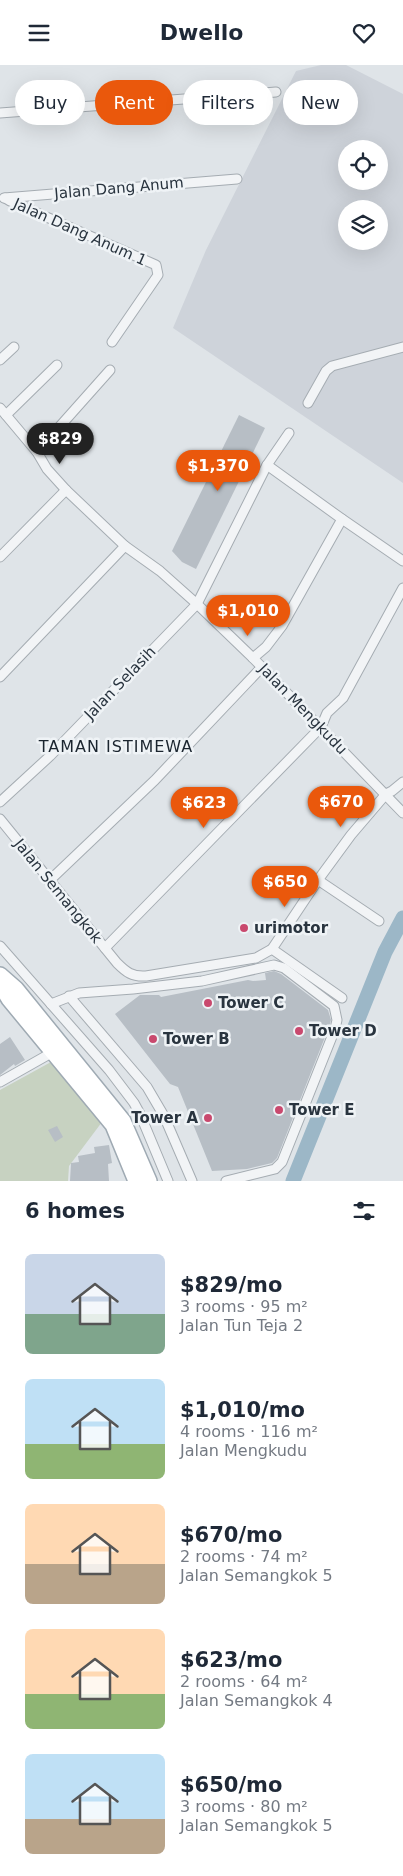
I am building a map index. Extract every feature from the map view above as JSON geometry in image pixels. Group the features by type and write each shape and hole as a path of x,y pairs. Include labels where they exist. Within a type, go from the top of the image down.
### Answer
{"main road":[{"path":"0,975 30,1005 120,1128 149,1181"},
{"path":"0,985 9,999 53,1052 120,1128 136,1181"}],"street":[{"path":"0,113 276,92"},
{"name":"Jalan Dang Anum","path":"3,199 238,179"},
{"name":"Jalan Dang Anum 1","path":"3,199 156,265 158,275 112,342"},
{"path":"0,360 14,347"},
{"path":"308,403 326,371 332,366 403,347"},
{"path":"3,412 57,365"},
{"path":"37,452 110,370"},
{"name":"Jalan Mengkudu","path":"3,412 37,452 47,469 66,490 125,546 160,571 254,658 403,813"},
{"name":"Jalan Selasih","path":"0,802 50,757 196,604 267,465 289,433"},
{"path":"267,465 403,561"},
{"path":"0,557 66,490"},
{"path":"254,658 266,647 282,626 342,519"},
{"path":"0,677 125,546"},
{"path":"105,948 321,727 327,713 343,697 403,588"},
{"path":"50,881 155,780 262,667"},
{"path":"342,998 272,949 351,835 386,794 403,783"},
{"name":"Jalan Semangkok","path":"0,819 117,963 132,975 146,976 256,958 272,949"},
{"path":"318,880 379,921"},
{"path":"0,946 109,1070 140,1113 168,1181"},
{"path":"51,1004 79,993 202,981 274,965 284,968 334,1006 336,1020 334,1029 282,1162 275,1169 226,1181"},
{"path":"30,1005 42,994"},
{"path":"69,996 147,1087 164,1115 192,1181"},
{"path":"0,1082 53,1052"},
{"path":"120,1128 140,1113"},
{"path":"120,1128 144,1124"}],"shaded area":[{"path":"321,65 346,65 403,94 403,483 173,328 206,250 269,125 273,125 273,117 283,97 283,125 358,125 358,80 291,80 296,71"}],"green space":[{"path":"51,1062 102,1122 69,1166 68,1181 0,1181 0,1090"}],"building":[{"path":"239,415 265,428 196,569 182,562 172,551"},
{"path":"274,971 281,974 328,1010 331,1020 329,1027 277,1158 272,1163 247,1169 212,1171 178,1087 170,1084 115,1014 140,995 159,995 161,997 248,980 266,980 265,973"},
{"path":"10,1037 25,1060 15,1066 14,1064 0,1075 0,1044"},
{"path":"57,1126 63,1137 55,1142 48,1130"},
{"path":"109,1145 112,1163 108,1164 109,1181 70,1181 71,1163 79,1162 78,1156 95,1153 94,1147"}],"waterway":[{"path":"293,1181 385,952 403,918"}],"place":[{"name":"urimotor","path":"244,928"},
{"name":"Tower C","path":"208,1003"},
{"name":"Tower D","path":"299,1031"},
{"name":"Tower B","path":"153,1039"},
{"name":"Tower E","path":"279,1110"},
{"name":"Tower A","path":"208,1118"}],"district":[{"name":"TAMAN ISTIMEWA","path":"116,746"}]}
